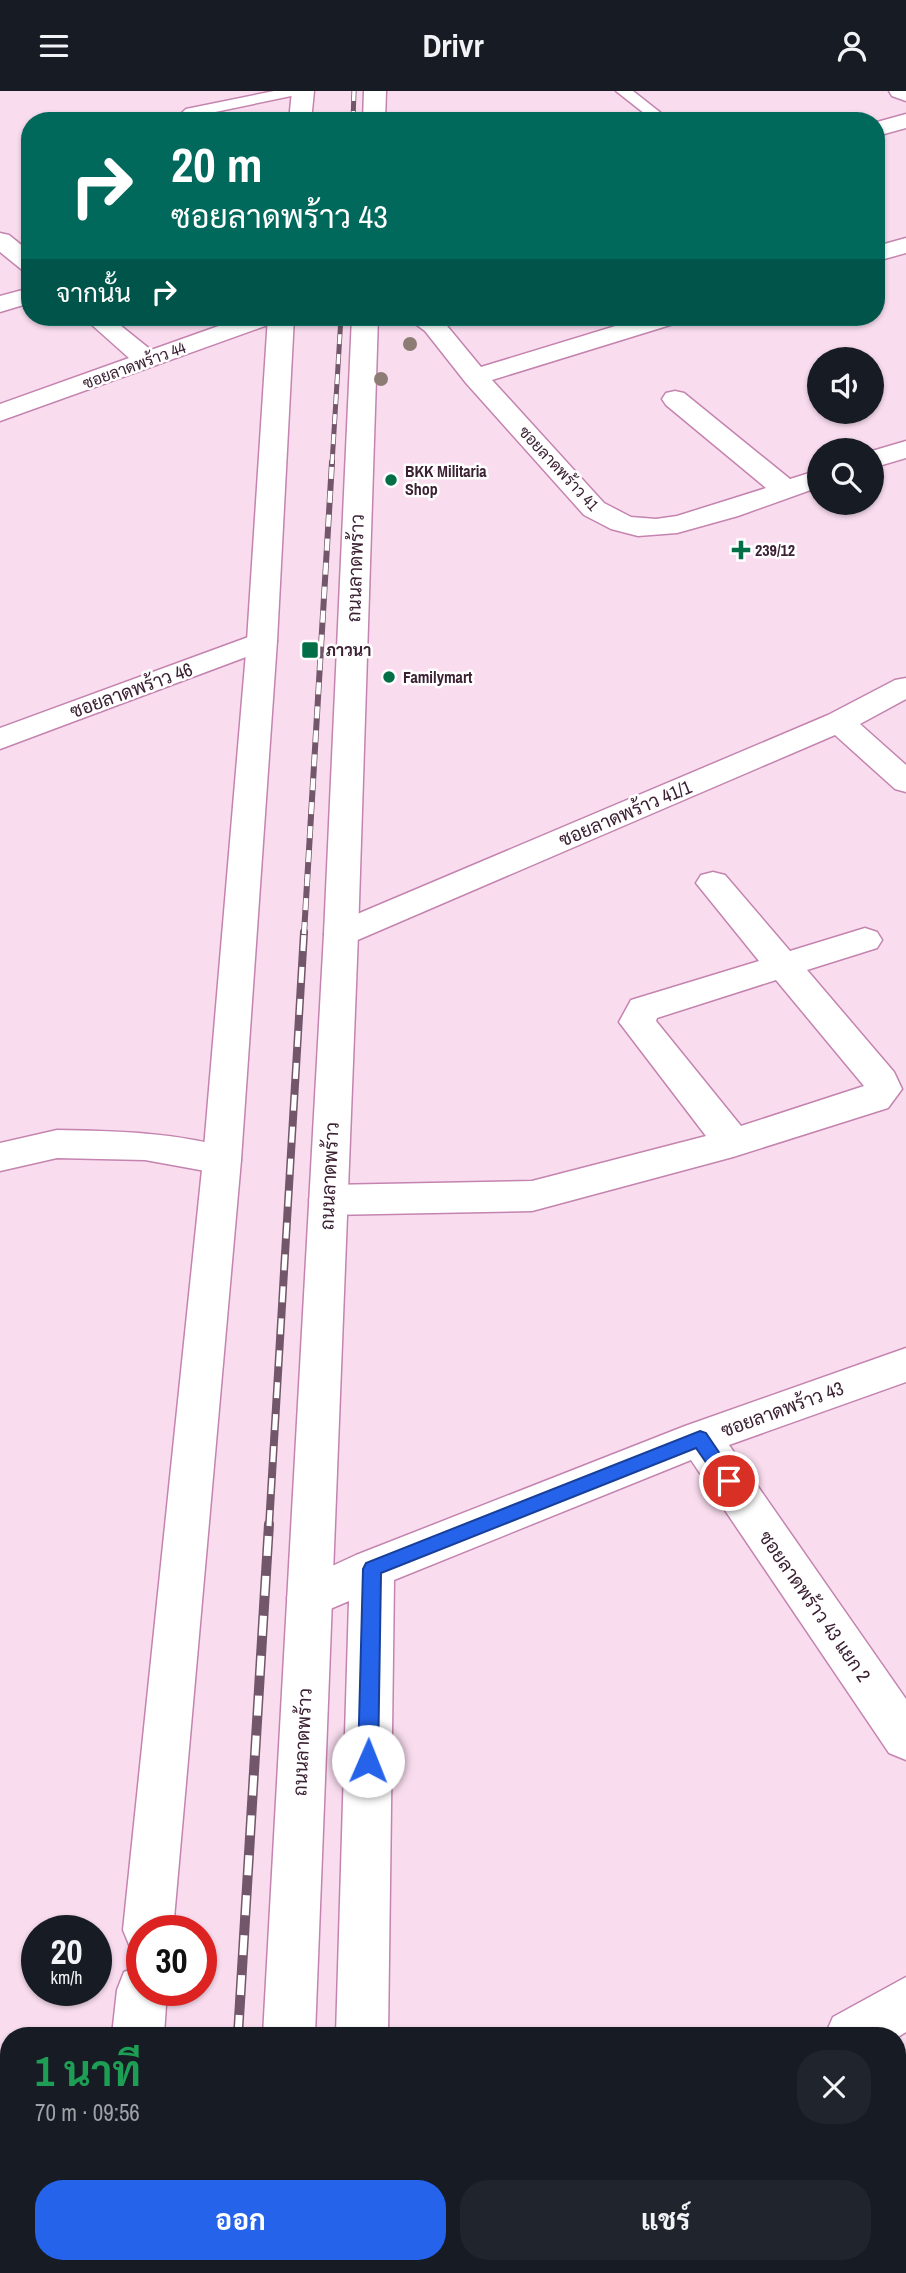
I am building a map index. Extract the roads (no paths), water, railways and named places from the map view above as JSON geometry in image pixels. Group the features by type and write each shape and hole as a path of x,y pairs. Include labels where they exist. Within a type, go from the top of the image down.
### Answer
{"street":[{"path":"301,112 303,91"},
{"path":"374,112 375,91"},
{"path":"900,91 906,95"},
{"path":"885,127 906,121"},
{"path":"0,240 21,257"},
{"path":"885,252 906,245"},
{"path":"0,304 21,298"},
{"path":"106,326 148,360"},
{"name":"ซอยลาดพร้าว 44","path":"0,413 242,326"},
{"path":"149,1915 222,1160 262,641 280,326"},
{"name":"ถนนลาดพร้าว","path":"289,2027 341,934 365,326"},
{"name":"ซอยลาดพร้าว 41","path":"434,326 475,377 594,509 614,520 637,527 674,526 807,482"},
{"path":"475,377 642,326"},
{"path":"675,399 785,489"},
{"path":"884,456 906,449"},
{"name":"ซอยลาดพร้าว 46","path":"0,739 262,641"},
{"name":"ซอยลาดพร้าว 41/1","path":"341,934 839,722 906,687"},
{"path":"839,722 906,782"},
{"path":"328,1200 531,1196 733,1143 875,1098 883,1089 881,1081 713,883"},
{"path":"733,1143 637,1021 644,1009 659,1002 784,968 865,940"},
{"path":"0,1157 57,1144 145,1146 222,1160"},
{"name":"ซอยลาดพร้าว 43","path":"309,1598 372,1569 700,1439 906,1365"},
{"name":"ซอยลาดพร้าว 43 แยก 2","path":"700,1439 906,1738"},
{"path":"362,2027 372,1569"},
{"path":"865,2027 906,2003"},
{"path":"139,2027 141,2006"}],"lane":[{"path":"191,112 296,91"},
{"path":"623,91 652,112"}],"railway":[{"path":"353,112 354,91"},
{"path":"332,464 340,326"},
{"path":"304,934 332,462"},
{"path":"269,1526 304,932"},
{"path":"238,2027 269,1524"}],"place":[{"name":"BKK Militaria Shop","path":"391,480"},
{"name":"239/12","path":"741,550"},
{"name":"ภาวนา","path":"310,650"},
{"name":"Familymart","path":"389,677"}]}
